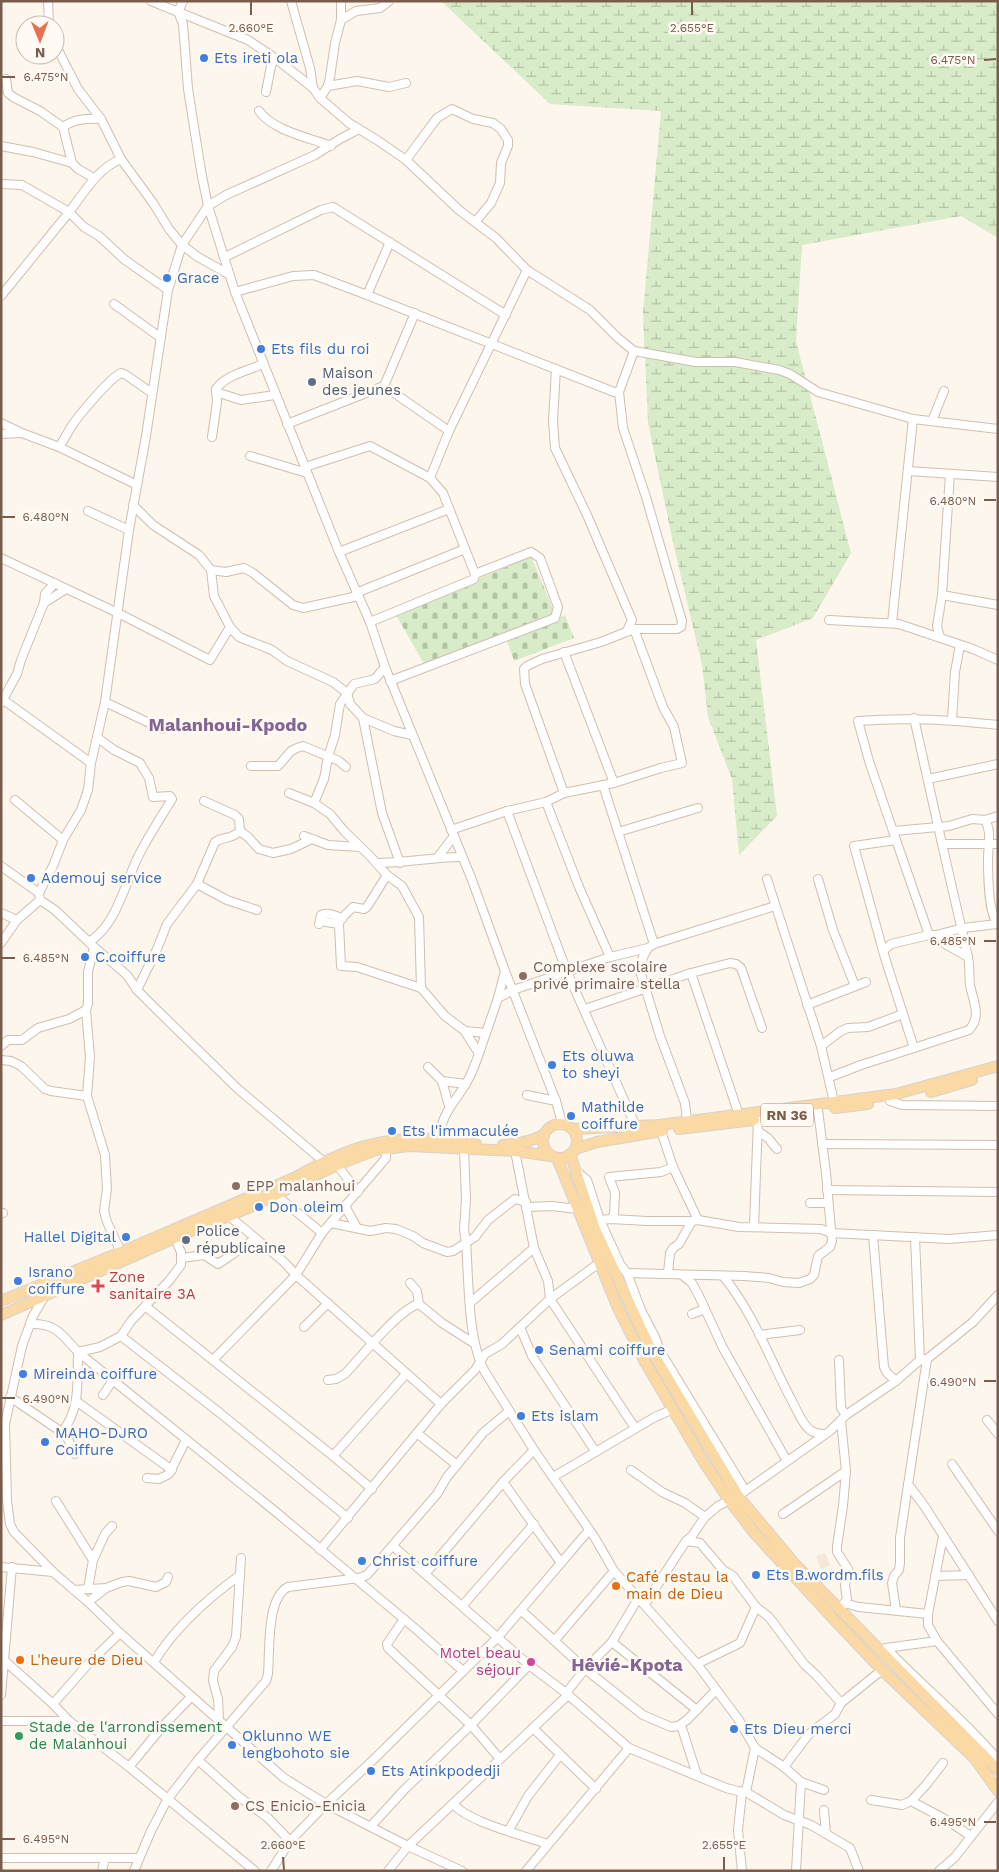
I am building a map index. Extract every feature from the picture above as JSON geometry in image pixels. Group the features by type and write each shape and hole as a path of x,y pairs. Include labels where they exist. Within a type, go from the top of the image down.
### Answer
{"main road":[{"name":"RN 36","path":"562,1124 568,1125 573,1129 636,1127 739,1114 754,1114 896,1094 998,1066"},
{"name":"RN 36","path":"1,1315 229,1216 337,1165 386,1148 409,1146 515,1151 567,1157 572,1152 597,1142 661,1131 890,1101 953,1086 998,1072"},
{"path":"2,1299 121,1252 296,1177 324,1161 368,1144 383,1141 439,1139 484,1145 514,1144 536,1139 543,1135 551,1126 562,1124"},
{"path":"573,1129 578,1140 572,1152 574,1169 595,1229 651,1350 737,1495 755,1534 882,1670 975,1759 998,1791"},
{"path":"543,1135 544,1147 554,1157 617,1306 641,1354 703,1461 737,1495 795,1564 842,1607 998,1770"}],"street":[{"path":"48,1 49,15"},
{"path":"150,1 248,40 275,58 313,88 320,98 349,123 406,160 459,210 496,238 527,270 590,310 634,351 696,362 735,362 779,370 790,374 818,392 913,419 998,429"},
{"path":"183,1 178,12 183,24 189,97 208,206 235,292 339,552 370,622 384,667 481,901 505,970 556,1101 562,1124"},
{"path":"291,1 310,68 313,88"},
{"path":"320,98 328,86 341,20 341,1"},
{"path":"341,20 356,11 380,8 389,1"},
{"path":"183,24 190,17"},
{"path":"266,92 271,66 275,58"},
{"path":"65,64 78,89 101,119 121,158 169,229 182,245 230,275"},
{"path":"6,79 8,93 40,111 63,127 72,163"},
{"path":"328,86 357,81 389,87 406,84"},
{"path":"406,160 437,118 452,109 473,119 493,123 501,129 508,140 508,146 501,163 500,183 491,203 476,221"},
{"path":"258,110 263,117 277,125 331,146"},
{"path":"63,127 69,123 81,120 101,119"},
{"path":"1,943 17,920 40,897 63,840 86,798 91,763 106,702 129,530 146,436 168,290 182,245 208,206 226,195 315,155 359,130"},
{"path":"1,146 34,152 72,163 94,178"},
{"path":"1,296 94,178 107,165 121,158"},
{"path":"1,184 22,185 69,212 84,227 99,236 125,260 168,290"},
{"path":"225,257 329,207 337,208 506,315"},
{"path":"368,295 390,242"},
{"path":"178,259 192,252"},
{"path":"430,478 449,431 527,270"},
{"path":"235,292 293,276 314,275 618,392"},
{"path":"114,304 161,338"},
{"path":"287,424 384,386 415,313"},
{"path":"564,793 525,684 524,674 527,666 564,652 601,642 631,630 677,629 681,627 682,621 646,497 623,428 618,392 634,351"},
{"path":"212,437 217,402 216,389 222,381 263,364"},
{"path":"438,857 453,833 507,811 546,802 564,793 614,783 682,763 674,727 663,707 631,630 632,620 587,515 555,448 553,421 556,369"},
{"path":"59,447 71,427 105,386 117,375 121,373 126,375 152,393"},
{"path":"384,386 449,431"},
{"path":"932,421 944,390"},
{"path":"216,392 241,400 275,394"},
{"path":"892,623 913,419"},
{"path":"1,423 59,447 137,485"},
{"path":"1,434 22,433"},
{"path":"250,456 306,470 365,446 370,446 430,478 443,493 476,574 474,580 370,622"},
{"path":"908,471 998,477"},
{"path":"940,637 937,626 942,595 950,474"},
{"path":"134,505 153,525 200,555 211,570 214,596 230,627 239,637 272,650 287,660 333,682 347,693 350,704 363,718 382,813 400,863"},
{"path":"339,552 449,509"},
{"path":"88,511 129,530"},
{"path":"211,570 226,572 244,568 293,606 303,608 357,594 465,549"},
{"path":"390,681 555,618 558,613 558,607 540,558 536,554 531,552 476,574"},
{"path":"1,558 118,613 210,660 230,627"},
{"path":"55,583 46,591 44,603 17,674 2,700 91,763"},
{"path":"44,603 66,589"},
{"path":"942,595 998,605"},
{"path":"632,620 649,629"},
{"path":"829,620 892,623 929,633 998,660"},
{"path":"929,633 937,626"},
{"path":"952,720 955,672 960,645"},
{"path":"564,652 614,783"},
{"path":"314,803 324,779 335,735 340,704 354,684 375,679 384,667"},
{"path":"106,702 162,729"},
{"path":"363,718 374,721 385,728 412,735"},
{"path":"830,1077 971,1028 976,1008 970,984 963,928 914,718"},
{"path":"968,957 929,935 868,761 858,721 914,718 998,725"},
{"path":"98,738 114,750 140,763 149,778 153,797 170,796 172,798 137,858 116,908 101,935 91,945 86,1010 90,1057 87,1096 105,1155 107,1189 104,1211 121,1252"},
{"path":"251,766 278,766 291,751 303,746 339,761 346,767"},
{"path":"928,779 998,764"},
{"path":"603,784 651,946"},
{"path":"290,793 314,803 330,814 387,875 402,886 419,917 421,988"},
{"path":"15,800 63,840"},
{"path":"204,801 235,815 238,819 240,831 252,840 259,849 273,853 291,850 308,838 328,845 360,847"},
{"path":"546,802 579,887 610,957"},
{"path":"618,832 698,808"},
{"path":"507,811 567,972 636,1127"},
{"path":"894,831 956,824 972,819 985,820 998,816"},
{"path":"883,951 891,944 929,935 997,924 994,919 991,902 988,827 985,820"},
{"path":"137,990 167,924 198,884 215,842 220,839 229,839 240,831"},
{"path":"896,840 854,846 880,941 914,1048"},
{"path":"942,844 998,844"},
{"path":"376,863 400,863 438,857 462,857"},
{"path":"1,866 40,897 91,945 127,975 137,990 238,1089 324,1161"},
{"path":"319,922 340,921 354,907 367,907 387,875"},
{"path":"767,879 821,1046 830,1077 834,1102"},
{"path":"818,880 833,930 855,986"},
{"path":"198,884 227,900 257,910"},
{"path":"498,998 513,990 610,957 640,954 651,946 775,906"},
{"path":"1,913 17,920"},
{"path":"340,921 341,966 357,967 421,988 445,1016 464,1030 478,1052"},
{"path":"880,941 891,944"},
{"path":"640,954 641,974 660,1036 685,1103 687,1121"},
{"path":"585,1009 691,973 730,963 736,964 741,968 762,1028"},
{"path":"439,1139 440,1127 449,1106 456,1099 472,1073 498,998 505,970"},
{"path":"127,975 145,973"},
{"path":"691,973 739,1114"},
{"path":"807,1005 866,982"},
{"path":"1,1046 8,1040 22,1040 38,1028 69,1019 86,1010"},
{"path":"821,1046 848,1028 868,1027 903,1014"},
{"path":"464,1030 486,1033"},
{"path":"1,1060 11,1061 21,1066 51,1092 87,1096"},
{"path":"428,1067 442,1081 449,1106"},
{"path":"442,1081 466,1084"},
{"path":"527,1095 556,1101"},
{"path":"890,1101 902,1105 998,1106"},
{"path":"627,1273 769,1278 783,1282 805,1281 814,1275 818,1256 830,1247 831,1233 818,1110"},
{"path":"754,1227 758,1119"},
{"path":"661,1131 695,1221"},
{"path":"759,1132 768,1138 777,1149"},
{"path":"822,1144 998,1145"},
{"path":"213,1360 296,1275 322,1233 386,1158 386,1148"},
{"path":"464,1150 466,1199 464,1230 470,1303 475,1344 480,1362 534,1450 589,1530 614,1571 642,1600 697,1664 739,1720 755,1748 784,1767 801,1782 824,1790"},
{"path":"515,1151 534,1248 548,1281 550,1299 636,1428"},
{"path":"337,1165 358,1192"},
{"path":"611,1218 614,1214 614,1193 609,1178 660,1172 673,1167"},
{"path":"574,1169 587,1180 600,1220 620,1264 627,1273 641,1310 660,1351 737,1495"},
{"path":"330,1223 370,1230 396,1229 430,1246 447,1252 453,1251 475,1237 488,1220 515,1199 523,1190"},
{"path":"827,1190 998,1192"},
{"path":"276,1195 322,1233"},
{"path":"515,1199 526,1204 577,1209"},
{"path":"810,1204 828,1203"},
{"path":"345,1206 357,1228"},
{"path":"229,1216 284,1262 296,1275 441,1404"},
{"path":"600,1220 611,1218 647,1222 695,1221 739,1227 809,1228 821,1229 831,1233 949,1240 998,1235"},
{"path":"668,1273 670,1253 679,1244 695,1221"},
{"path":"873,1235 884,1367 896,1381"},
{"path":"896,1610 892,1583 900,1564 900,1538 924,1359 915,1237"},
{"path":"78,1352 100,1347 121,1336 177,1271 181,1265 182,1258 175,1238"},
{"path":"182,1258 204,1255 218,1264 255,1239"},
{"path":"470,1303 534,1248"},
{"path":"320,1550 441,1404 475,1370 485,1354 502,1344 550,1299 599,1263"},
{"path":"680,1274 692,1283 722,1348 787,1461"},
{"path":"723,1276 736,1294 759,1335 777,1373 806,1425 813,1432 825,1434"},
{"path":"410,1283 418,1291 419,1304 442,1323 475,1344"},
{"path":"46,1294 36,1311 22,1346 10,1397 4,1434 4,1502 12,1528 54,1572 120,1633 284,1778 326,1804 462,1871"},
{"path":"388,1871 408,1846 567,1694 585,1669 612,1642 705,1517 825,1434 843,1418 896,1381 973,1322 998,1295"},
{"path":"304,1327 328,1302"},
{"path":"328,1380 336,1379 346,1374 410,1307 419,1304"},
{"path":"145,1306 372,1489"},
{"path":"692,1314 705,1309"},
{"path":"36,1311 44,1323 56,1330 78,1352 404,1619 463,1671"},
{"path":"30,1324 44,1323"},
{"path":"520,1327 532,1356 595,1452"},
{"path":"759,1335 800,1330"},
{"path":"121,1336 220,1413 348,1518"},
{"path":"62,1432 70,1423 76,1401 78,1352"},
{"path":"839,1360 846,1472 843,1506 836,1546 837,1552 848,1569 845,1586 847,1598 842,1607 928,1614"},
{"path":"333,1456 406,1374"},
{"path":"103,1395 113,1380"},
{"path":"10,1397 62,1432 69,1439 75,1454"},
{"path":"76,1401 172,1470"},
{"path":"553,1477 654,1417 673,1410"},
{"path":"134,1871 150,1831 167,1800 268,1677 273,1612 280,1593 288,1587 354,1579 367,1575 437,1494 457,1465 489,1428 510,1411"},
{"path":"987,1420 998,1434"},
{"path":"418,1434 457,1465"},
{"path":"147,1478 159,1479 169,1474 186,1440"},
{"path":"426,1573 503,1482 534,1450"},
{"path":"952,1464 998,1531"},
{"path":"631,1470 662,1492 684,1503 705,1517"},
{"path":"783,1514 846,1472"},
{"path":"503,1482 562,1562"},
{"path":"908,1484 926,1507 998,1621"},
{"path":"56,1501 93,1560"},
{"path":"463,1605 534,1524"},
{"path":"88,1589 93,1560 105,1534 112,1526"},
{"path":"698,1527 700,1543 723,1570 733,1576 756,1607 772,1620 804,1664 841,1704"},
{"path":"271,1871 290,1842 326,1804 498,1637 589,1530"},
{"path":"943,1536 928,1614 928,1625 937,1641 998,1714"},
{"path":"686,1541 700,1543"},
{"path":"393,1546 463,1605 529,1665 567,1694 630,1748 726,1788 744,1792 784,1815 800,1820 852,1850 859,1871"},
{"path":"219,1721 218,1699 213,1676 214,1671 232,1647 236,1638 241,1558"},
{"path":"1,1567 54,1572"},
{"path":"1,1695 6,1661 12,1567"},
{"path":"555,1640 614,1571"},
{"path":"935,1576 969,1575"},
{"path":"154,1662 161,1649 180,1627 223,1588 240,1576"},
{"path":"88,1602 106,1588 122,1582 129,1581 156,1587 166,1582 168,1577"},
{"path":"74,1590 106,1588"},
{"path":"697,1664 740,1643 756,1607"},
{"path":"522,1611 585,1669 616,1692 640,1714 671,1726 681,1725 716,1690"},
{"path":"404,1619 387,1644 388,1648 471,1726 500,1759"},
{"path":"54,1704 89,1663 120,1633"},
{"path":"937,1641 886,1648 934,1696 968,1726 998,1760"},
{"path":"612,1642 697,1710"},
{"path":"6,1661 54,1704 69,1721 129,1767 255,1871"},
{"path":"371,1826 404,1790 471,1726 529,1665"},
{"path":"784,1767 810,1734 835,1714 841,1704 882,1670"},
{"path":"129,1767 162,1727 192,1697"},
{"path":"1,1721 69,1721"},
{"path":"681,1725 697,1775"},
{"path":"533,1728 596,1789"},
{"path":"526,1871 630,1748"},
{"path":"742,1871 738,1830 744,1792 755,1748"},
{"path":"509,1830 528,1796 560,1755"},
{"path":"198,1760 238,1796 268,1818 290,1842"},
{"path":"872,1800 902,1805 911,1801 926,1785 942,1763"},
{"path":"796,1871 801,1782"},
{"path":"911,1801 972,1836"},
{"path":"939,1871 955,1857 998,1802"},
{"path":"453,1804 468,1815 548,1844"},
{"path":"824,1810 826,1834"},
{"path":"950,1871 955,1857"},
{"path":"1,1858 139,1858"},
{"path":"102,1871 105,1858"}],"shaded area":[{"path":"825,1553 830,1565 821,1570 816,1556"}],"green space":[{"path":"441,1 998,1 998,238 961,216 802,245 796,341 851,553 813,618 756,640 777,816 739,855 732,779 708,717 702,665 674,547 648,423 643,313 661,111 550,104"},
{"path":"531,556 555,614 424,664 396,615"},
{"path":"565,615 574,638 514,661 506,638"}],"place":[{"name":"Ets ireti ola","path":"204,58"},
{"name":"Grace","path":"167,278"},
{"name":"Ets fils du roi","path":"261,349"},
{"name":"Maison des jeunes","path":"312,382"},
{"name":"Ademouj service","path":"31,878"},
{"name":"C.coiffure","path":"85,957"},
{"name":"Complexe scolaire privé primaire stella","path":"523,976"},
{"name":"Ets oluwa to sheyi","path":"552,1065"},
{"name":"Mathilde coiffure","path":"571,1116"},
{"name":"Ets l'immaculée","path":"392,1131"},
{"name":"EPP malanhoui","path":"236,1186"},
{"name":"Don oleim","path":"259,1207"},
{"name":"Hallel Digital","path":"126,1237"},
{"name":"Police républicaine","path":"186,1240"},
{"name":"Israno coiffure","path":"18,1281"},
{"name":"Zone sanitaire 3A","path":"98,1286"},
{"name":"Senami coiffure","path":"539,1350"},
{"name":"Mireinda coiffure","path":"23,1374"},
{"name":"Ets islam","path":"521,1416"},
{"name":"MAHO-DJRO Coiffure","path":"45,1442"},
{"name":"Christ coiffure","path":"362,1561"},
{"name":"Ets B.wordm.fils","path":"756,1575"},
{"name":"Café restau la main de Dieu","path":"616,1586"},
{"name":"L'heure de Dieu","path":"20,1660"},
{"name":"Motel beau séjour","path":"531,1662"},
{"name":"Ets Dieu merci","path":"734,1729"},
{"name":"Stade de l'arrondissement de Malanhoui","path":"19,1736"},
{"name":"Oklunno WE lengbohoto sie","path":"232,1745"},
{"name":"Ets Atinkpodedji","path":"371,1771"},
{"name":"CS Enicio-Enicia","path":"235,1806"}],"district":[{"name":"Malanhoui-Kpodo","path":"228,725"},
{"name":"Hêvié-Kpota","path":"627,1665"}]}
